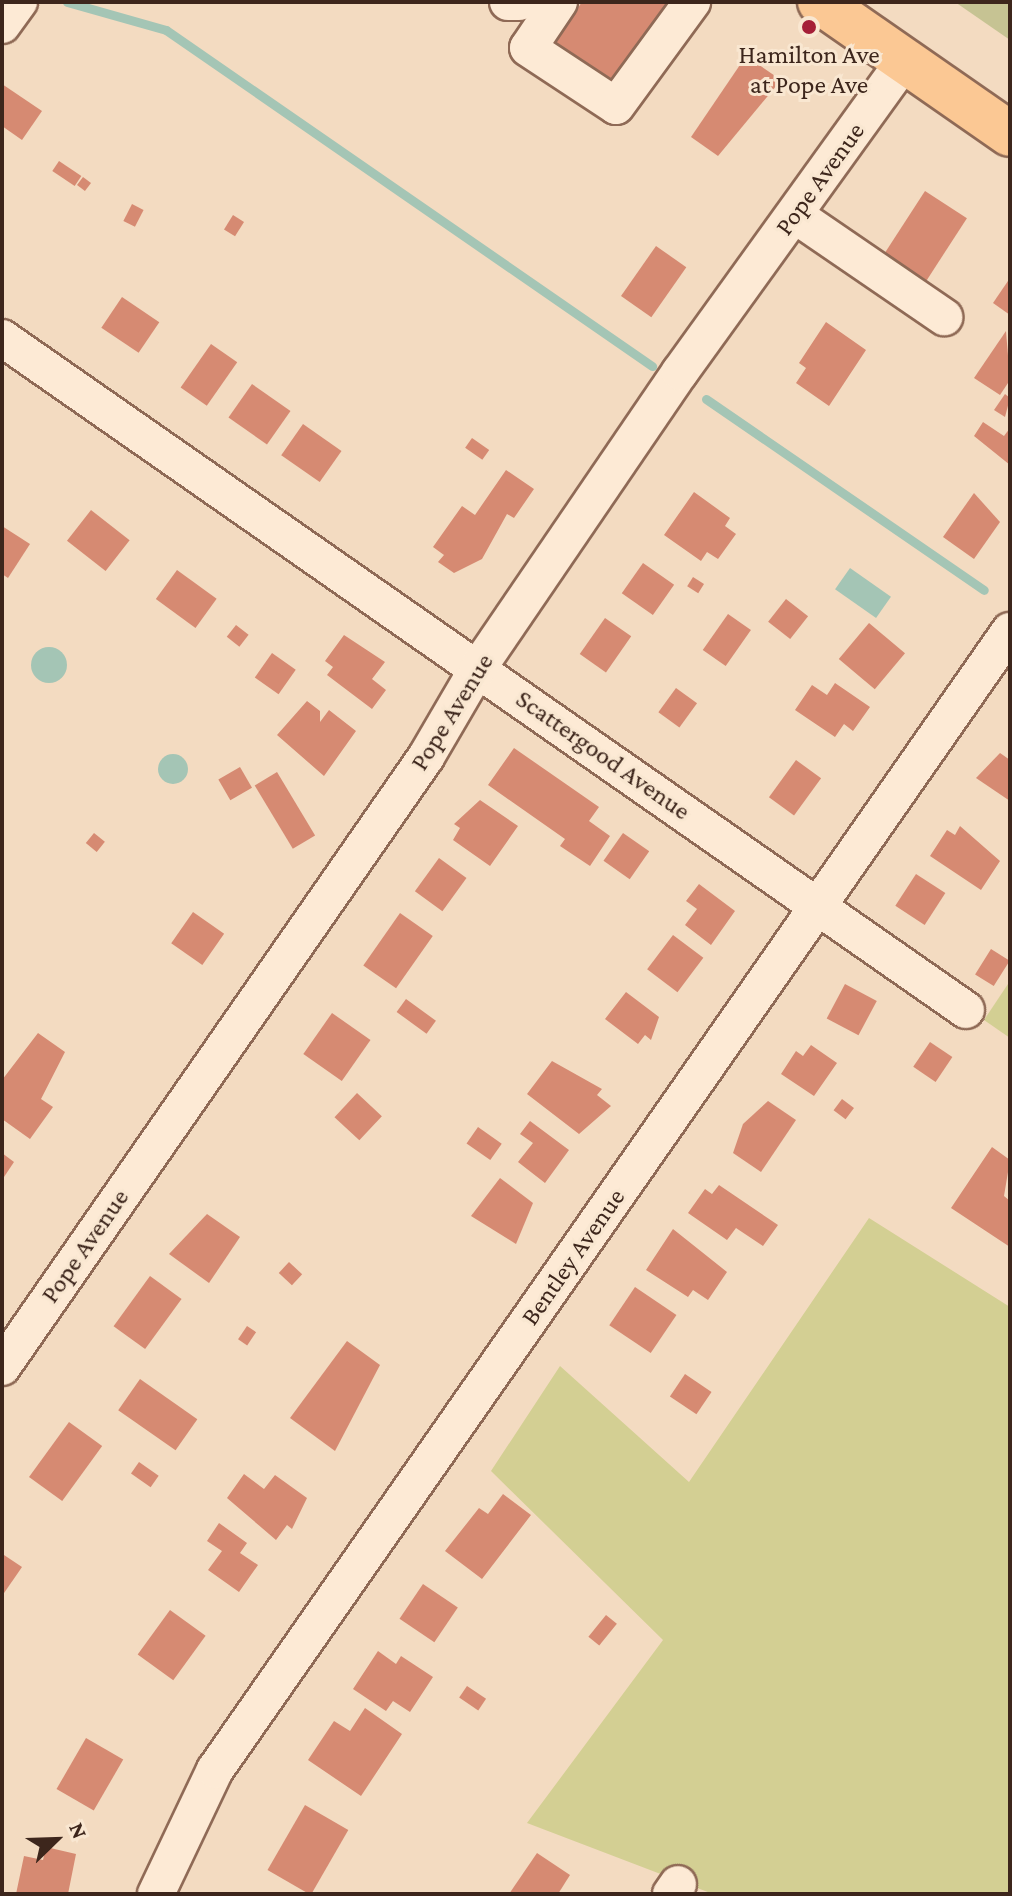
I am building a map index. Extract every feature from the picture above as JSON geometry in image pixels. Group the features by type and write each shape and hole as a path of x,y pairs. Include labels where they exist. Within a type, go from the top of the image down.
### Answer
{"main road":[{"path":"820,2 1010,134"}],"street":[{"path":"2,25 19,2"},
{"path":"508,2 519,2"},
{"path":"559,2 528,48 616,106 692,2"},
{"name":"Pope Avenue","path":"2,1367 426,757 478,668 905,60"},
{"path":"795,215 944,317"},
{"name":"Scattergood Avenue","path":"2,338 966,1010"},
{"name":"Bentley Avenue","path":"156,1894 215,1770 1010,631"}],"shaded area":[{"path":"955,2 1010,2 1010,40"},
{"path":"850,568 891,597 876,618 835,589"},
{"path":"49,647 62,652 67,665 62,678 49,683 36,678 31,665 36,652"},
{"path":"173,754 184,758 188,769 184,780 173,784 162,780 158,769 162,758"},
{"path":"1010,981 1010,1038 984,1020"},
{"path":"869,1218 1010,1307 1010,1894 713,1894 527,1823 663,1640 491,1471 560,1366 689,1482"}],"building":[{"path":"582,2 675,2 617,87 553,43"},
{"path":"746,56 781,80 718,156 691,137"},
{"path":"2,84 42,111 22,140 2,126"},
{"path":"59,161 81,176 75,186 52,171"},
{"path":"83,177 91,183 85,191 77,185"},
{"path":"925,191 967,218 926,281 884,254"},
{"path":"132,204 144,210 135,227 123,221"},
{"path":"233,215 244,222 235,236 224,229"},
{"path":"656,246 686,267 651,317 621,296"},
{"path":"1010,278 1010,315 993,303"},
{"path":"122,297 159,322 139,353 101,328"},
{"path":"826,322 866,350 829,406 796,383 806,368 799,363"},
{"path":"1006,331 1010,380 1000,395 974,378"},
{"path":"211,344 237,362 207,406 181,387"},
{"path":"252,384 291,411 267,445 228,418"},
{"path":"1005,394 1010,398 1005,417 994,410"},
{"path":"983,422 1004,436 1010,428 1010,465 974,436"},
{"path":"303,424 342,451 320,482 281,455"},
{"path":"472,438 489,450 482,460 465,448"},
{"path":"506,470 534,489 514,518 507,514 482,559 454,573 438,562 444,555 433,547 462,506 475,515"},
{"path":"694,492 730,518 725,526 736,534 718,559 707,552 701,561 664,535"},
{"path":"974,493 1000,522 974,559 943,537"},
{"path":"91,510 130,540 106,571 67,541"},
{"path":"2,526 30,544 8,578 2,574"},
{"path":"643,563 674,585 653,615 622,593"},
{"path":"177,570 217,599 195,628 156,599"},
{"path":"693,577 704,584 698,593 687,586"},
{"path":"786,599 808,616 790,639 768,622"},
{"path":"728,614 751,630 726,666 703,650"},
{"path":"605,618 631,636 606,672 580,654"},
{"path":"869,623 905,653 875,689 839,659"},
{"path":"236,625 249,635 239,647 227,637"},
{"path":"344,635 385,662 372,679 386,690 372,709 327,675 333,667 325,661"},
{"path":"272,653 296,670 279,694 255,678"},
{"path":"835,683 870,707 853,731 844,724 835,737 795,710 812,685 827,695"},
{"path":"676,688 697,703 679,728 658,712"},
{"path":"307,701 320,711 320,722 329,710 356,731 324,776 277,735"},
{"path":"514,748 599,807 589,821 610,836 590,866 560,846 565,839 488,785"},
{"path":"1000,753 1010,760 1010,801 976,778"},
{"path":"796,760 821,778 794,815 769,797"},
{"path":"240,767 252,788 230,800 218,780"},
{"path":"277,772 315,835 293,849 255,785"},
{"path":"480,800 518,826 490,866 453,840 460,828 454,824"},
{"path":"960,826 1000,861 981,890 930,856 947,830 955,835"},
{"path":"94,833 105,842 97,852 86,843"},
{"path":"623,833 649,851 630,879 603,861"},
{"path":"439,858 467,878 442,911 415,891"},
{"path":"916,874 945,893 925,925 895,906"},
{"path":"699,884 735,911 711,945 685,925 697,909 686,901"},
{"path":"193,912 224,934 202,965 171,943"},
{"path":"400,913 433,936 396,988 363,965"},
{"path":"673,935 703,958 677,992 647,969"},
{"path":"991,949 1010,961 994,986 975,974"},
{"path":"845,984 877,1001 858,1035 827,1018"},
{"path":"626,992 659,1017 651,1040 645,1035 638,1044 605,1019"},
{"path":"406,999 436,1021 427,1034 397,1012"},
{"path":"332,1013 371,1040 342,1081 303,1054"},
{"path":"38,1033 65,1052 41,1099 53,1107 30,1139 2,1119 2,1080"},
{"path":"930,1042 952,1057 936,1082 913,1067"},
{"path":"811,1045 837,1063 814,1096 781,1074 796,1051 803,1056"},
{"path":"552,1061 602,1089 597,1095 611,1106 579,1134 527,1094"},
{"path":"357,1093 382,1116 359,1140 334,1117"},
{"path":"842,1099 854,1108 846,1119 834,1110"},
{"path":"768,1101 796,1120 761,1172 733,1153 743,1124"},
{"path":"530,1121 569,1150 545,1183 518,1162 533,1143 520,1134"},
{"path":"478,1127 502,1144 490,1160 467,1143"},
{"path":"992,1147 1010,1160 1004,1196 1010,1201 1010,1247 951,1208"},
{"path":"2,1153 14,1162 2,1180"},
{"path":"500,1178 533,1203 516,1244 471,1216"},
{"path":"719,1185 778,1225 763,1246 736,1228 727,1240 688,1213 705,1189 712,1194"},
{"path":"207,1214 240,1237 209,1283 169,1254"},
{"path":"673,1229 727,1272 708,1300 693,1290 688,1297 646,1270"},
{"path":"289,1262 302,1274 292,1285 279,1273"},
{"path":"150,1276 182,1299 145,1349 114,1326"},
{"path":"635,1287 676,1315 651,1353 609,1325"},
{"path":"247,1326 256,1332 247,1345 238,1339"},
{"path":"347,1341 380,1365 335,1451 290,1418"},
{"path":"685,1374 712,1392 696,1414 670,1396"},
{"path":"140,1379 197,1419 176,1450 118,1410"},
{"path":"69,1422 102,1446 62,1501 29,1477"},
{"path":"139,1462 159,1476 151,1487 131,1473"},
{"path":"244,1474 264,1489 275,1475 307,1498 292,1529 287,1525 276,1540 227,1498"},
{"path":"503,1494 531,1515 482,1579 445,1551 479,1508 488,1514"},
{"path":"219,1523 247,1543 240,1553 258,1565 239,1592 208,1570 222,1551 207,1541"},
{"path":"4,1555 22,1567 2,1596 2,1558"},
{"path":"423,1584 458,1607 434,1642 400,1619"},
{"path":"170,1610 206,1636 173,1680 138,1654"},
{"path":"606,1615 617,1624 599,1646 588,1637"},
{"path":"378,1651 396,1664 401,1656 433,1677 410,1712 393,1701 386,1711 353,1689"},
{"path":"467,1686 486,1699 478,1710 459,1698"},
{"path":"365,1708 402,1734 361,1796 308,1760 334,1721 350,1731"},
{"path":"86,1738 123,1760 94,1811 56,1789"},
{"path":"305,1805 348,1830 311,1894 268,1870"},
{"path":"46,1847 76,1854 68,1894 16,1894 24,1856 43,1860"},
{"path":"537,1853 570,1875 558,1894 509,1894"}],"waterway":[{"path":"67,2 166,30 652,366"},
{"path":"706,399 984,590"}],"place":[{"name":"Hamilton Ave at Pope Ave","path":"809,27"}]}
